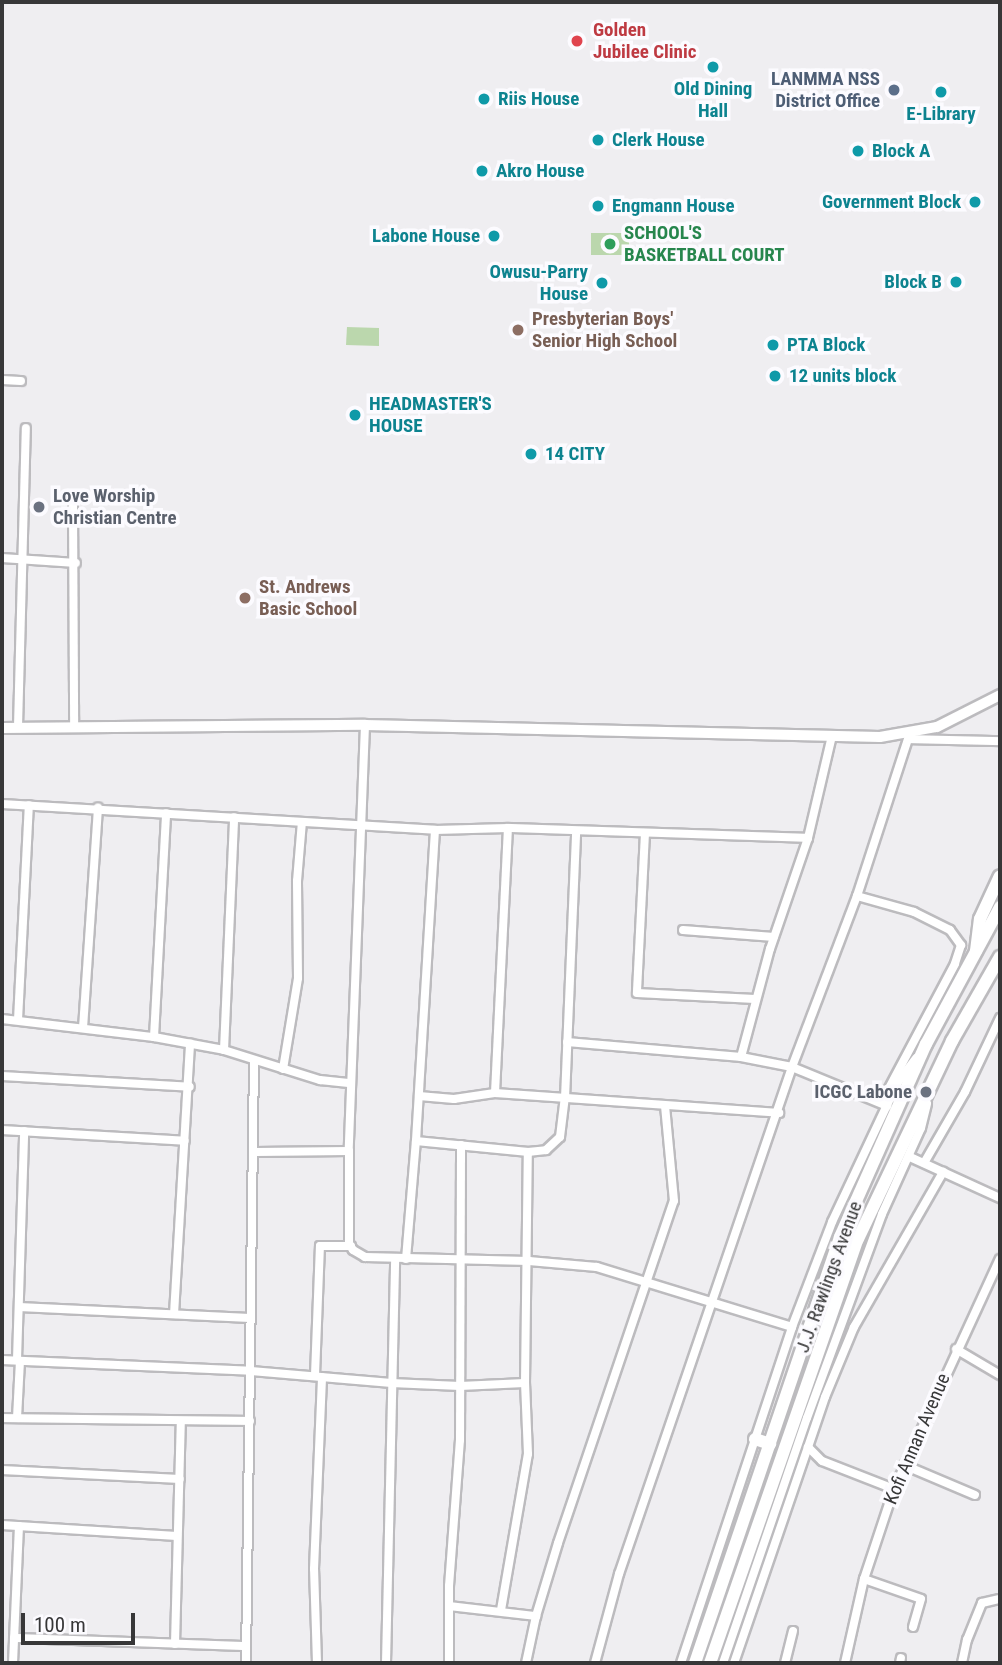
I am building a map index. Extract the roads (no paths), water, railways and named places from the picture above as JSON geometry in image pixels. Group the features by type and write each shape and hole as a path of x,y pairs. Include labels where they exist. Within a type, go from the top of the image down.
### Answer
{"highway":[{"path":"976,954 975,936 980,919 1000,876"},
{"name":"J.J. Rawlings Avenue","path":"695,1663 839,1237 926,1044 1000,907"},
{"name":"J.J. Rawlings Avenue","path":"710,1663 797,1447 858,1239 952,1041 1000,957"},
{"path":"988,981 1000,966"},
{"path":"755,1439 770,1444"}],"street":[{"path":"2,380 21,381"},
{"path":"18,727 26,428"},
{"path":"73,506 76,563 74,726"},
{"path":"2,558 76,563"},
{"path":"910,736 937,727 1000,695"},
{"path":"2,727 365,725 910,736 1000,741"},
{"path":"365,725 349,1151 351,1246 357,1255 407,1259 529,1261 597,1267 792,1327"},
{"path":"741,1057 755,999 808,838 832,736"},
{"path":"595,1663 619,1574 779,1114 792,1067 856,896 910,736"},
{"path":"2,804 435,830 508,828 808,838"},
{"path":"18,1020 29,805"},
{"path":"83,1028 98,808"},
{"path":"153,1037 166,813"},
{"path":"224,1049 234,817"},
{"path":"283,1069 298,978 297,881 302,822"},
{"path":"495,1093 508,828"},
{"path":"407,1259 435,830"},
{"path":"416,1141 528,1152 546,1150 560,1137 565,1098 576,831"},
{"path":"645,833 637,993 755,999"},
{"path":"681,1663 792,1327 832,1222 884,1105 955,964 961,945 950,930 914,912 856,896"},
{"path":"683,930 774,937"},
{"path":"924,1163 965,1093 1000,1018"},
{"path":"2,1019 153,1037 224,1049 254,1061 320,1080 351,1083"},
{"path":"567,1042 741,1057 792,1067 884,1105"},
{"path":"174,1314 190,1087 190,1043"},
{"path":"884,1105 926,1044"},
{"path":"246,1663 250,1318 256,1152 254,1061"},
{"path":"2,1076 190,1087"},
{"path":"723,1663 797,1447 882,1214 921,1128 932,1084"},
{"path":"419,1096 446,1099 495,1093 779,1114"},
{"path":"526,1663 536,1616 644,1283 674,1201 665,1106"},
{"path":"2,1130 185,1141"},
{"path":"17,1418 24,1131"},
{"path":"449,1663 449,1606 460,1440 458,1259 461,1146"},
{"path":"256,1152 349,1151"},
{"path":"501,1610 528,1454 525,1383 529,1261 528,1152"},
{"path":"910,1157 1000,1198"},
{"path":"734,1663 797,1447 825,1396 854,1327 943,1172"},
{"path":"317,1663 314,1569 320,1246 351,1246"},
{"path":"386,1663 396,1258"},
{"name":"Kofi Annan Avenue","path":"845,1663 864,1579 894,1489 956,1349 1000,1259"},
{"path":"19,1307 250,1318"},
{"path":"956,1349 1000,1375"},
{"path":"2,1360 251,1371 391,1384 460,1386 525,1383"},
{"path":"2,1418 250,1421"},
{"path":"175,1644 181,1422"},
{"path":"797,1447 822,1461 894,1489"},
{"path":"904,1465 975,1495"},
{"path":"2,1470 180,1479"},
{"path":"2,1525 177,1536"},
{"path":"13,1663 19,1526"},
{"path":"864,1579 921,1599 913,1627"},
{"path":"962,1663 967,1640 982,1603 1000,1599"},
{"path":"449,1606 536,1616"},
{"path":"785,1663 793,1631"},
{"path":"14,1638 246,1646"}],"place":[{"name":"Golden Jubilee Clinic","path":"577,41"},
{"name":"Old Dining Hall","path":"713,67"},
{"name":"LANMMA NSS District Office","path":"894,90"},
{"name":"E-Library","path":"941,92"},
{"name":"Riis House","path":"484,99"},
{"name":"Clerk House","path":"598,140"},
{"name":"Block A","path":"858,151"},
{"name":"Akro House","path":"482,171"},
{"name":"Government Block","path":"975,202"},
{"name":"Engmann House","path":"598,206"},
{"name":"Labone House","path":"494,236"},
{"name":"SCHOOL'S BASKETBALL COURT","path":"610,244"},
{"name":"Block B","path":"956,282"},
{"name":"Owusu-Parry House","path":"602,283"},
{"name":"Presbyterian Boys' Senior High School","path":"518,330"},
{"name":"PTA Block","path":"773,345"},
{"name":"12 units block","path":"775,376"},
{"name":"HEADMASTER'S HOUSE","path":"355,415"},
{"name":"14 CITY","path":"531,454"},
{"name":"Love Worship Christian Centre","path":"39,507"},
{"name":"St. Andrews Basic School","path":"245,598"},
{"name":"ICGC Labone","path":"926,1092"}]}
